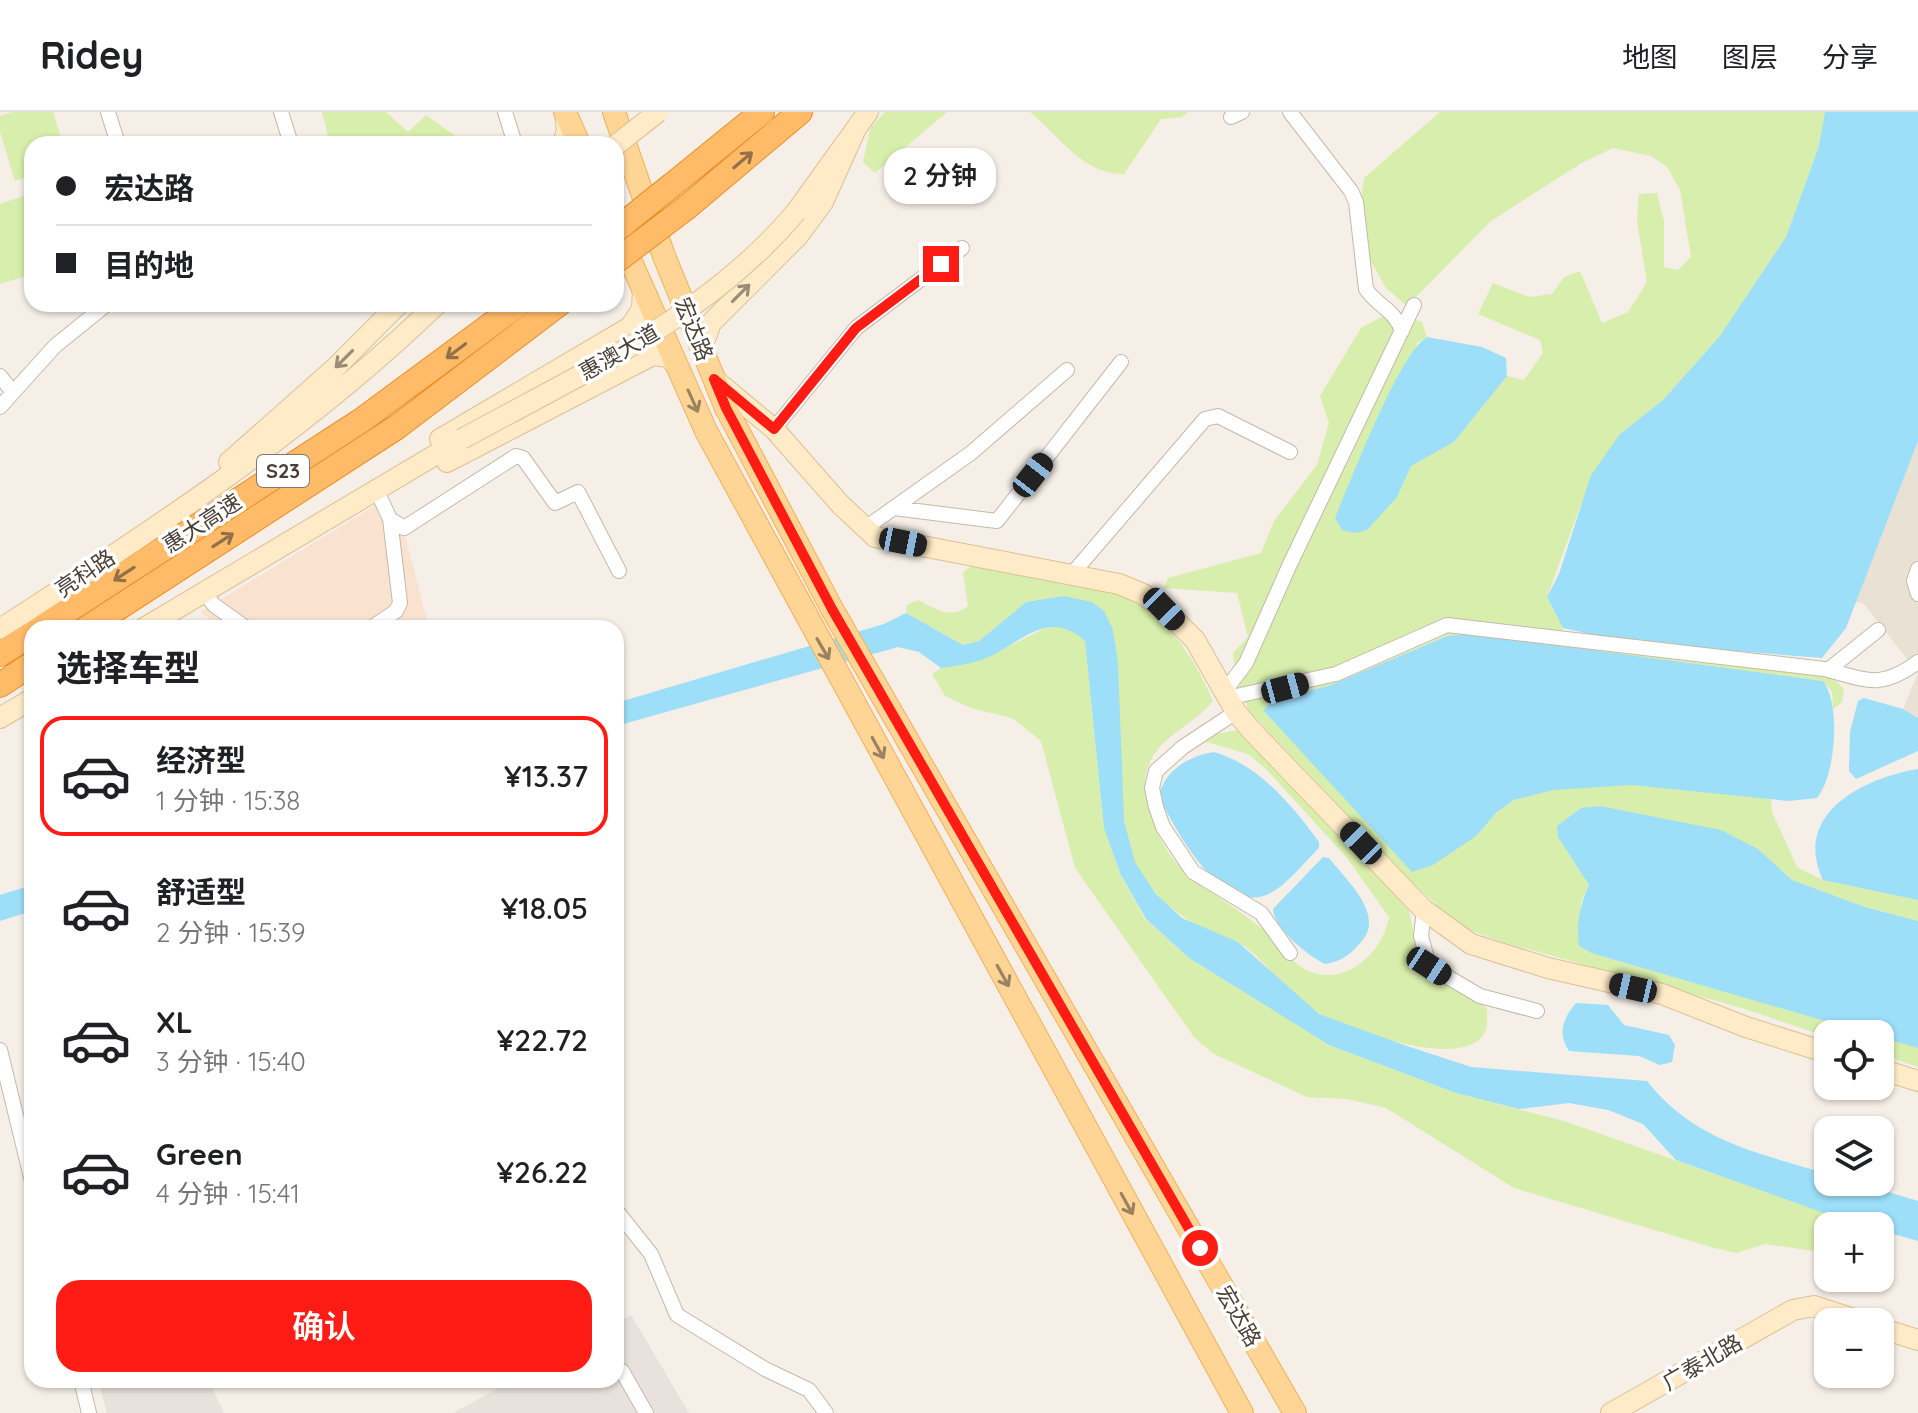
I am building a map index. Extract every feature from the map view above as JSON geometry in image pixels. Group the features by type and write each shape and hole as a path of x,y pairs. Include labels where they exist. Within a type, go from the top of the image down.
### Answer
{"highway":[{"path":"624,223 762,112"},
{"path":"624,255 800,113"},
{"name":"惠大高速","path":"53,620 362,420 508,312"},
{"name":"惠大高速","path":"99,620 397,427 548,312"},
{"path":"0,654 24,639"},
{"path":"0,685 24,669"}],"main road":[{"path":"565,112 576,136"},
{"name":"宏达路","path":"614,112 622,136"},
{"name":"宏达路","path":"624,141 664,256 726,408 832,609 1295,1413"},
{"name":"宏达路","path":"624,246 706,431 1242,1413"}],"street":[{"path":"108,112 116,136"},
{"path":"281,112 288,136"},
{"path":"505,112 512,136"},
{"path":"565,112 565,136"},
{"path":"624,139 658,112"},
{"path":"705,357 704,342 711,323 798,236 823,202 854,133 868,112"},
{"path":"1290,112 1351,191 1356,202 1366,289 1372,298 1387,306 1402,331"},
{"name":"惠澳大道","path":"377,491 692,307 753,258 796,212 854,133"},
{"path":"774,429 856,328 962,248"},
{"path":"377,491 384,479 415,453 630,327 642,309 643,288"},
{"path":"1290,953 1261,913 1193,872 1163,827 1152,788 1156,771 1229,701 1290,564 1414,305"},
{"path":"0,407 55,346 97,312"},
{"path":"169,515 335,368 391,312"},
{"path":"169,515 302,423 428,312"},
{"path":"157,620 377,491 434,469 653,355 669,357 678,369"},
{"path":"894,508 997,521 1121,362"},
{"path":"864,529 971,453 1067,370"},
{"path":"0,376 12,391"},
{"path":"714,379 774,429 864,529 875,537 1119,584 1164,609 1195,640 1229,701 1424,910 1471,944 1548,968 1662,994 1746,1027 1814,1049"},
{"path":"1072,574 1205,419 1218,416 1290,452"},
{"path":"390,519 404,528 516,456 523,458 555,503 578,492 619,571"},
{"path":"377,491 390,519 400,603 396,611 383,620"},
{"name":"亮科路","path":"0,629 169,515"},
{"path":"1918,569 1914,581 1918,594"},
{"path":"203,591 214,605 235,620"},
{"path":"1229,701 1336,674 1447,625 1828,670 1877,683 1896,678 1918,662"},
{"path":"1828,670 1878,630"},
{"path":"0,718 24,704"},
{"path":"1424,910 1421,936 1429,966 1480,996 1537,1011"},
{"path":"0,1050 24,1148"},
{"path":"1894,1073 1918,1081"},
{"path":"624,1220 651,1254 677,1315 765,1369 809,1390 826,1413"},
{"name":"广泰北路","path":"1611,1413 1793,1310 1814,1306 1820,1308"},
{"path":"1894,1332 1918,1340"},
{"path":"624,1374 646,1413"},
{"path":"83,1388 89,1413"}],"shaded area":[{"path":"1918,441 1918,673 1864,604 1855,602"},
{"path":"384,500 406,539 427,620 211,620 200,612"},
{"path":"1918,673 1918,718 1903,709"},
{"path":"631,1315 689,1413 453,1413 498,1388 624,1388 624,1319"},
{"path":"100,1388 212,1388 224,1413 107,1413"}],"green space":[{"path":"12,112 53,112 60,136 24,136 24,178 15,181 0,132 0,116"},
{"path":"322,112 386,112 408,132 426,115 455,136 328,136"},
{"path":"885,112 947,112 875,173 863,162 870,129"},
{"path":"1030,112 1188,112 1182,117 1161,119 1124,174 1110,173 1084,161"},
{"path":"1440,112 1825,112 1819,146 1786,237 1719,337 1663,400 1620,434 1580,507 1547,597 1563,628 1562,638 1828,674 1844,689 1842,702 1833,709 1832,692 1823,681 1446,636 1331,685 1274,700 1476,836 1512,802 1567,787 1676,788 1771,799 1772,812 1797,867 1823,880 1918,900 1918,921 1865,907 1792,880 1758,849 1600,806 1584,808 1573,814 1558,837 1589,885 1581,902 1579,946 1591,953 1823,1020 1814,1020 1814,1032 1742,1008 1502,942 1459,926 1411,881 1249,711 1236,677 1233,653 1248,637 1237,593 1164,588 1168,578 1261,553 1274,521 1317,465 1329,423 1320,396 1361,328 1391,312 1422,322 1427,337 1417,343 1397,497 1411,466 1454,442 1507,376 1524,380 1543,353 1540,340 1478,314 1493,283 1529,297 1552,294 1564,277 1580,271 1602,323 1628,312 1647,282 1637,221 1639,194 1657,193 1664,221 1664,267 1678,270 1691,257 1680,190 1667,167 1651,156 1613,148 1580,164 1491,221 1407,306 1386,288 1366,253 1361,197 1364,178"},
{"path":"24,196 24,276 0,284 0,204"},
{"path":"973,565 1111,590 1129,598 1160,620 1196,666 1213,701 1158,749 1147,770 1146,796 1168,852 1194,880 1260,927 1304,969 1333,975 1347,971 1370,955 1379,943 1389,917 1347,858 1267,770 1248,754 1206,742 1216,734 1239,730 1384,878 1409,911 1419,957 1487,1008 1485,1032 1473,1044 1454,1049 1431,1048 1379,1037 1335,1021 1298,999 1238,942 1195,924 1161,899 1136,864 1127,841 1122,814 1113,630 1063,596 1026,602 979,641 963,645 906,613 907,605 918,600 949,613 968,606 963,572"},
{"path":"1049,626 1069,627 1085,640 1104,828 1120,873 1145,919 1189,958 1329,1045 1456,1093 1564,1121 1822,1212 1814,1212 1814,1251 1765,1244 1736,1253 1514,1188 1386,1108 1347,1099 1307,1097 1212,1053 1194,1037 1075,868 1041,741 1012,718 971,708 945,696 932,674 941,668 986,658"},
{"path":"1894,1040 1918,1048 1918,1067 1894,1059"}],"water":[{"path":"1825,112 1918,112 1918,441 1846,628 1822,658 1625,642 1563,628 1547,597 1559,574 1591,475 1620,434 1663,400 1719,337 1786,237 1819,146"},
{"path":"1427,337 1482,347 1506,358 1507,376 1454,442 1411,466 1397,497 1367,530 1355,533 1342,530 1335,518 1376,420 1403,367"},
{"path":"1063,596 1092,602 1104,611 1113,630 1118,663 1124,821 1135,862 1155,893 1182,918 1238,942 1319,1014 1471,1067 1647,1081 1685,1118 1706,1131 1752,1151 1814,1170 1814,1196 1894,1194 1918,1201 1918,1241 1894,1234 1894,1212 1821,1212 1676,1160 1643,1124 1608,1110 1569,1103 1519,1109 1456,1093 1329,1045 1189,958 1146,919 1120,873 1104,828 1085,641 1071,631 1058,627 1046,628 984,659 941,668 919,652 898,647 624,724 624,701 884,624 906,613 963,645 979,641 1026,602"},
{"path":"1471,634 1823,681 1832,706 1834,740 1823,787 1817,798 1789,801 1632,785 1553,790 1514,800 1497,812 1476,836 1433,865 1412,872 1263,710 1274,700 1331,685 1447,636"},
{"path":"1864,698 1903,709 1918,718 1918,751 1856,779 1849,771 1850,732 1858,701"},
{"path":"1214,752 1246,766 1274,788 1319,842 1319,848 1293,875 1263,896 1246,897 1230,891 1214,879 1186,845 1159,795 1172,771 1196,757"},
{"path":"1918,769 1918,900 1823,880 1816,857 1817,836 1825,818 1838,803 1856,791 1876,781"},
{"path":"1600,806 1721,830 1758,849 1792,880 1865,907 1918,921 1918,1048 1894,1041 1894,1020 1822,1020 1591,953 1579,946 1580,914 1589,885 1558,837 1557,826 1581,808"},
{"path":"1323,857 1329,858 1361,898 1369,921 1368,932 1353,950 1341,959 1325,964 1285,933 1273,909"},
{"path":"24,888 24,914 0,921 0,895"},
{"path":"1576,1003 1608,1005 1624,1025 1669,1035 1675,1045 1672,1062 1660,1065 1639,1056 1569,1051 1563,1038 1563,1026"}],"route":[{"path":"941,264 856,328 774,429 714,379 726,408 832,609 1200,1248"}]}
